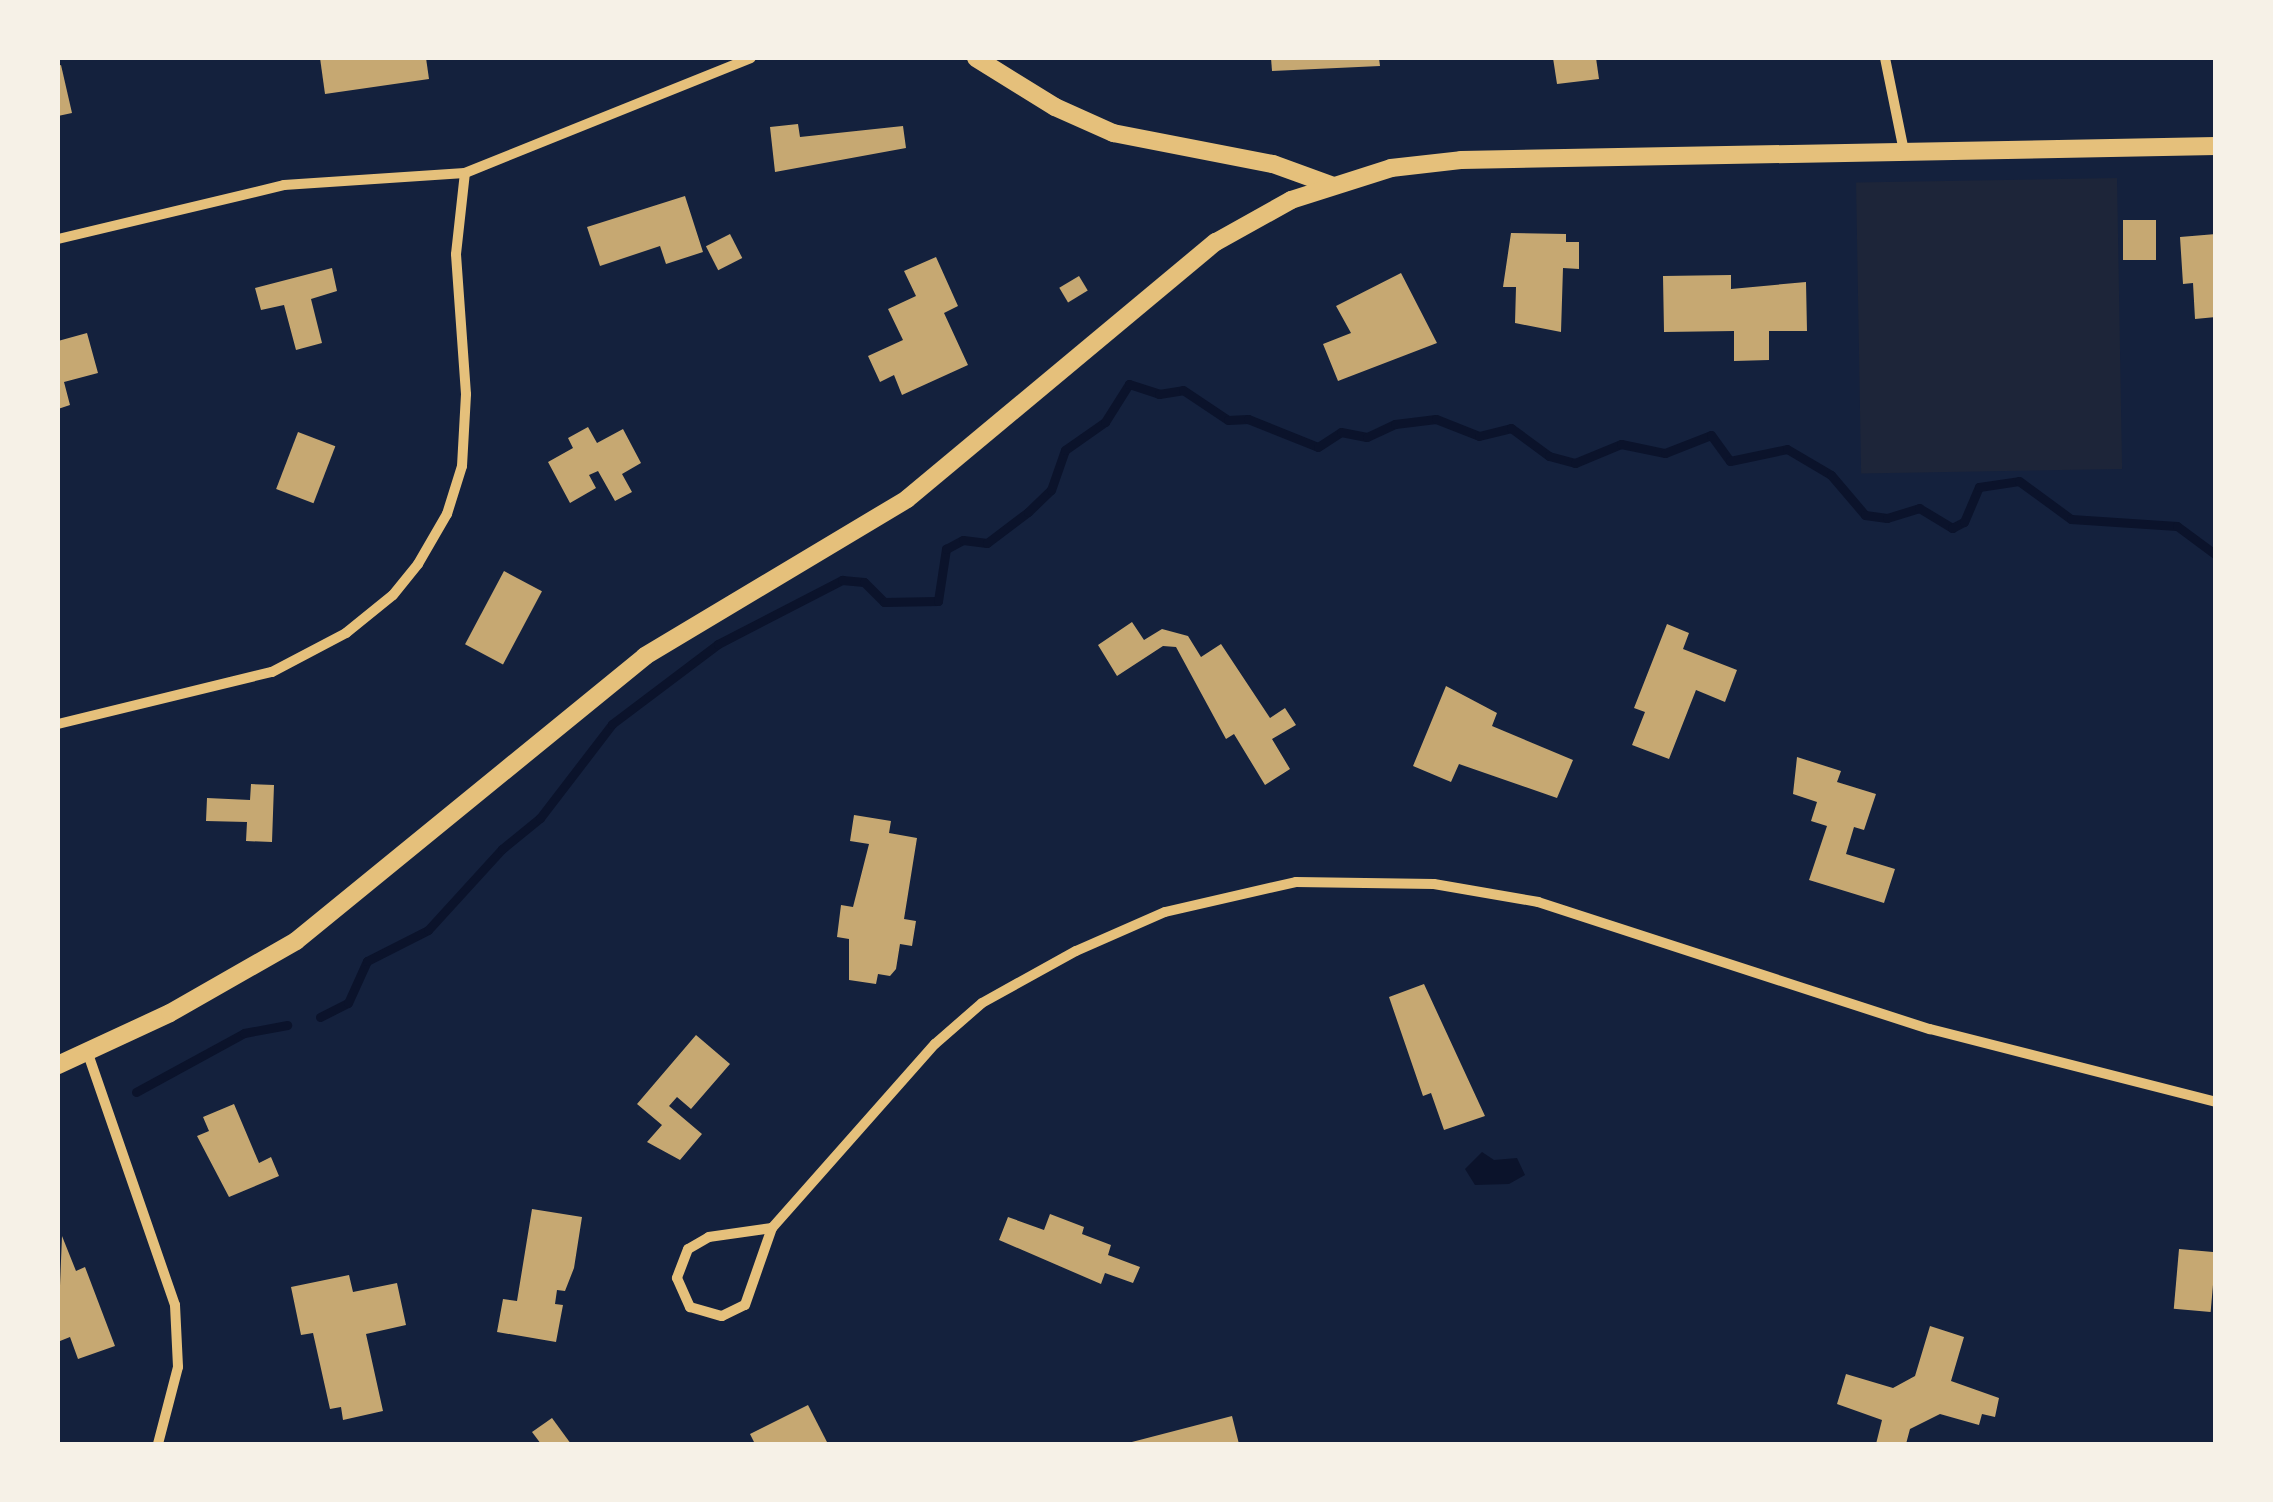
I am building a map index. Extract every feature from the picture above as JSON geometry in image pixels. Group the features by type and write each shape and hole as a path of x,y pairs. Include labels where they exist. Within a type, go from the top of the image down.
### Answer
{"street":[{"path":"58,239 284,185 464,173 751,58"},
{"path":"976,58 1055,108 1113,132 1273,164 1331,185"},
{"path":"1884,58 1904,150"},
{"path":"58,1064 182,1007 296,941 644,656 736,596 899,504 1216,242 1270,210 1331,185 1461,160 2216,146"},
{"path":"58,724 272,672 346,633 393,595 418,564 447,514 462,466 466,394 456,254 464,173"},
{"path":"772,1228 708,1237 688,1249 677,1278 690,1307 722,1316 745,1305 772,1228 935,1044 982,1003 1076,951 1165,912 1296,882 1434,884 1538,902 1930,1028 2216,1102"},
{"path":"87,1051 175,1305 178,1367 158,1444"}],"shaded area":[{"path":"2117,178 2122,469 1861,474 1856,183"},
{"path":"1482,1152 1494,1160 1517,1158 1525,1175 1509,1184 1475,1185 1465,1169"}],"building":[{"path":"320,58 426,58 429,79 325,94"},
{"path":"1271,58 1379,58 1380,66 1272,71"},
{"path":"1553,58 1596,58 1599,79 1557,84"},
{"path":"61,65 72,113 58,116 58,66"},
{"path":"798,124 800,137 903,126 906,148 775,172 770,127"},
{"path":"685,196 703,252 666,264 660,246 600,266 587,227"},
{"path":"2123,220 2156,220 2156,260 2123,260"},
{"path":"1511,233 1566,234 1566,242 1579,242 1579,269 1563,268 1561,332 1515,323 1516,287 1503,287"},
{"path":"730,234 742,258 718,270 706,246"},
{"path":"2216,234 2216,317 2195,319 2193,283 2183,284 2180,237"},
{"path":"936,257 958,306 944,313 968,365 902,395 894,375 880,382 868,356 903,340 888,309 916,296 904,271"},
{"path":"332,268 337,291 311,299 322,343 296,350 284,305 261,310 255,288"},
{"path":"1401,273 1437,343 1338,381 1323,344 1351,333 1336,306"},
{"path":"1731,275 1731,289 1806,282 1807,331 1769,331 1769,360 1734,361 1734,331 1664,332 1663,276"},
{"path":"1079,276 1088,291 1068,302 1059,288"},
{"path":"87,333 98,373 64,382 70,405 58,409 58,341"},
{"path":"588,427 597,443 623,429 641,463 622,474 632,492 615,501 598,471 589,475 596,488 570,503 548,462 573,448 568,438"},
{"path":"298,432 335,446 313,503 276,489"},
{"path":"504,571 542,591 503,664 465,644"},
{"path":"1132,622 1144,640 1162,629 1188,636 1201,657 1221,644 1270,718 1285,708 1296,725 1272,739 1290,769 1265,785 1234,734 1226,739 1176,647 1163,646 1117,676 1098,645"},
{"path":"1667,624 1689,633 1683,649 1737,670 1725,702 1696,690 1669,759 1632,745 1645,712 1634,708"},
{"path":"1446,686 1497,713 1492,726 1573,760 1557,798 1459,764 1451,782 1413,766"},
{"path":"1797,757 1841,771 1837,782 1876,794 1864,830 1854,827 1846,854 1895,869 1884,903 1809,880 1827,826 1811,821 1817,802 1793,794"},
{"path":"251,784 274,785 272,842 246,841 247,822 206,821 207,798 250,800"},
{"path":"854,815 891,821 889,833 917,838 904,919 916,921 912,946 900,944 896,969 890,976 878,974 876,984 849,980 849,939 837,937 841,905 853,907 869,844 850,841"},
{"path":"1424,984 1485,1116 1444,1130 1431,1093 1423,1096 1389,997"},
{"path":"696,1035 730,1064 691,1109 677,1097 669,1106 702,1134 680,1160 647,1142 662,1125 637,1104"},
{"path":"234,1104 259,1163 271,1157 279,1176 229,1197 197,1136 209,1131 203,1117"},
{"path":"532,1209 582,1217 574,1268 565,1291 557,1290 555,1304 563,1305 556,1342 497,1332 503,1299 517,1301"},
{"path":"1050,1214 1084,1227 1082,1234 1111,1245 1108,1255 1140,1267 1133,1283 1105,1273 1101,1284 999,1240 1008,1217 1044,1230"},
{"path":"62,1236 76,1271 85,1267 115,1346 78,1359 70,1337 60,1341 58,1335"},
{"path":"2179,1249 2216,1252 2211,1312 2174,1309"},
{"path":"349,1275 353,1292 397,1283 406,1325 366,1334 383,1411 343,1420 341,1407 330,1409 313,1333 301,1335 291,1287"},
{"path":"1930,1326 1964,1337 1951,1381 1999,1398 1995,1417 1982,1414 1979,1425 1940,1414 1910,1429 1906,1444 1876,1444 1882,1420 1837,1404 1846,1374 1893,1388 1915,1376"},
{"path":"808,1405 828,1444 755,1444 750,1434"},
{"path":"1232,1416 1239,1444 1128,1444 1128,1443"},
{"path":"552,1418 571,1444 541,1444 532,1432"}],"waterway":[{"path":"320,1017 348,1003 367,961 428,930 502,849 540,818 612,724 718,644 842,580 864,582 884,602 938,601 946,549 963,540 987,543 1028,512 1051,490 1065,450 1105,422 1129,384 1159,394 1183,390 1228,420 1248,419 1318,447 1341,432 1367,437 1395,424 1436,419 1479,436 1511,428 1549,456 1575,463 1621,444 1665,453 1711,435 1730,461 1787,449 1831,475 1865,515 1887,518 1919,508 1952,528 1964,522 1979,487 2019,481 2071,519 2177,526 2216,555"},
{"path":"136,1092 244,1033 287,1025"}]}
